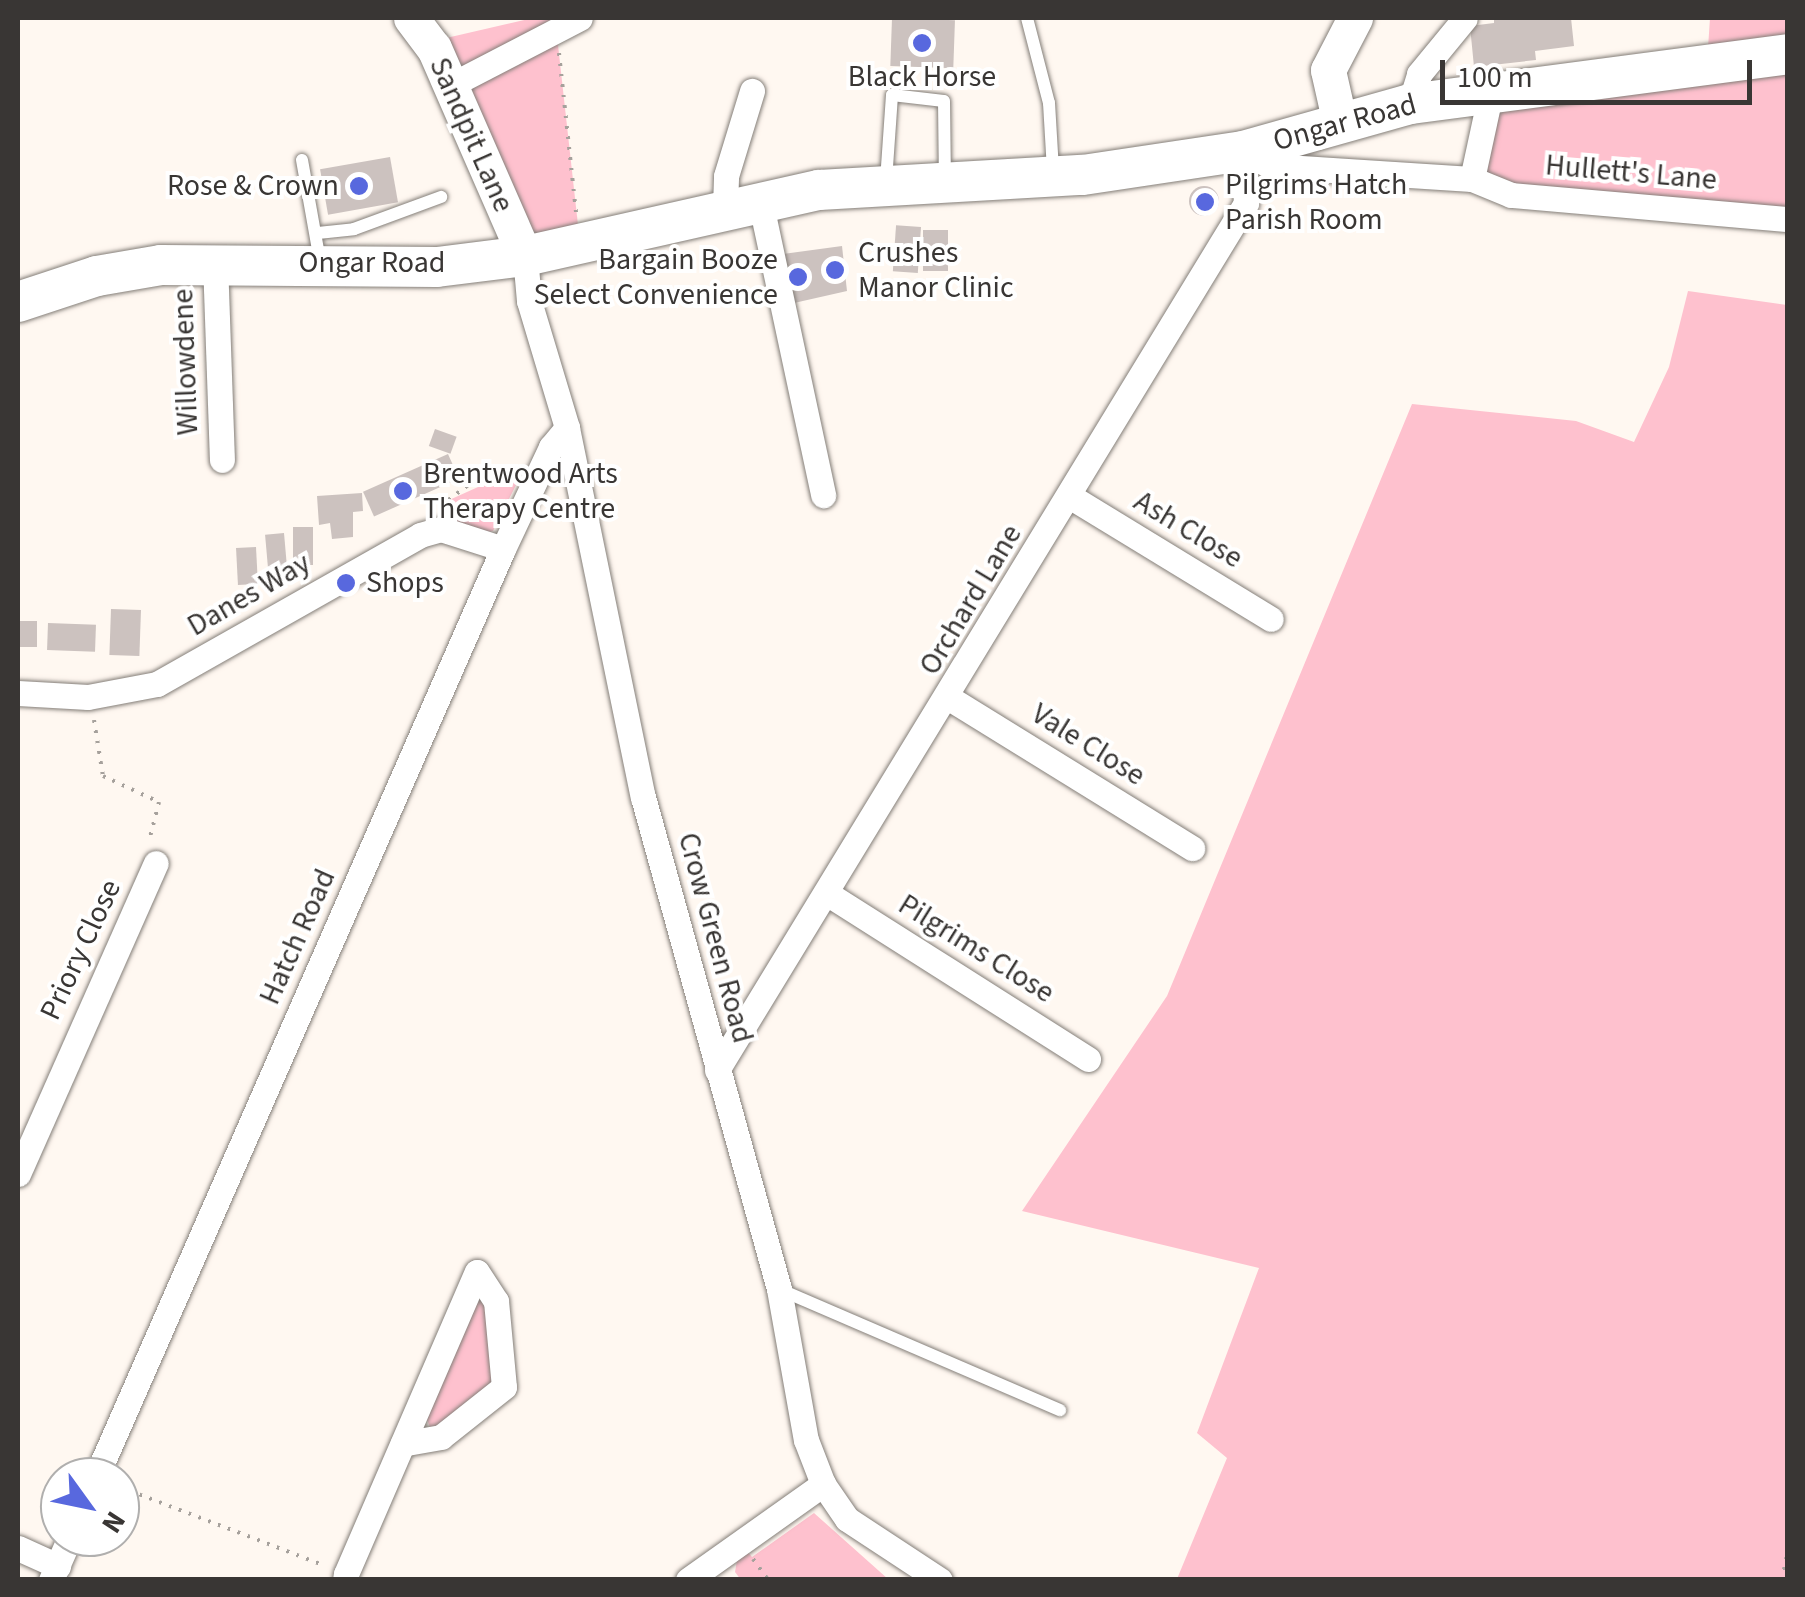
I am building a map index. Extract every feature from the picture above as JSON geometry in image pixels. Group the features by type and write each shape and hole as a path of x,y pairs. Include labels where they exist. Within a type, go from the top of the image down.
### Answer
{"main road":[{"name":"Ongar Road","path":"18,302 97,276 320,249 437,267 525,256 743,204 886,184 1054,178 1243,151 1339,119 1410,104 1491,90 1788,54"}],"street":[{"name":"Sandpit Lane","path":"411,18 451,85 525,256"},
{"path":"451,85 580,18"},
{"path":"1339,119 1328,70 1354,18"},
{"path":"1410,104 1419,74 1465,18"},
{"path":"1472,178 1491,90"},
{"path":"752,91 726,176 743,204 824,495"},
{"name":"Hullett's Lane","path":"1243,151 1270,166 1472,178 1511,196 1788,219"},
{"name":"Orchard Lane","path":"717,1070 949,698 1246,203 1243,151"},
{"name":"Crow Green Road","path":"525,256 529,301 567,428 642,797 779,1289 806,1440 822,1484 848,1520 940,1580"},
{"name":"Willowdene","path":"214,262 222,460"},
{"name":"Hatch Road","path":"105,1457 503,549 538,474 567,428"},
{"name":"Ash Close","path":"1071,497 1272,619"},
{"path":"420,534 441,529 503,549"},
{"name":"Danes Way","path":"18,693 94,696 157,684 420,534"},
{"name":"Vale Close","path":"949,698 1192,848"},
{"name":"Priory Close","path":"18,1174 156,863"},
{"name":"Pilgrims Close","path":"828,894 1088,1059"},
{"path":"345,1577 477,1272 496,1301 504,1387 441,1437 403,1444"},
{"path":"688,1580 822,1484"},
{"path":"18,1548 54,1573"}],"lane":[{"path":"1026,18 1049,103 1054,178"},
{"path":"886,184 892,95 944,101 945,182"},
{"path":"302,160 320,249 354,229 441,197"},
{"path":"779,1289 1060,1410"}],"path":[{"path":"557,33 580,243"},
{"path":"420,534 446,499 479,477 502,470 538,474"},
{"path":"94,696 102,776 159,802 148,854 156,863"},
{"path":"140,1495 345,1577"},
{"path":"1782,1580 1788,1548"}],"shaded area":[{"path":"533,18 555,18 580,243 525,256 429,42"},
{"path":"1710,18 1787,18 1787,220 1472,179 1491,91 1708,48"},
{"path":"1688,291 1787,305 1787,1579 1177,1579 1227,1458 1197,1433 1259,1268 1022,1211 1167,996 1412,404 1576,421 1634,442 1669,367"},
{"path":"498,478 517,483 493,531 479,534 445,524 440,512 447,501"},
{"path":"487,1295 498,1385 439,1430 430,1427 425,1415 473,1300"},
{"path":"814,1513 888,1579 741,1580 735,1572 740,1543 752,1557"}],"building":[{"name":"Black Horse","path":"892,18 955,20 953,68 890,66"},
{"path":"1494,18 1571,18 1574,46 1535,51 1536,60 1474,67 1470,26 1494,23"},
{"name":"Rose & Crown","path":"390,157 398,202 328,215 320,169"},
{"name":"Pilgrims Hatch Parish Room","path":"1204,186 1215,190 1219,201 1215,212 1204,216 1193,212 1189,201 1193,190"},
{"path":"896,225 921,227 918,273 893,271"},
{"path":"923,230 948,230 948,271 923,271"},
{"path":"842,246 847,291 794,303 783,254"},
{"path":"435,429 457,437 450,454 429,446"},
{"path":"448,454 459,479 374,516 363,492"},
{"path":"362,493 363,511 353,512 353,537 332,539 330,523 319,525 317,496"},
{"path":"293,527 313,527 313,565 293,565"},
{"path":"284,533 287,571 268,573 265,535"},
{"path":"256,547 258,584 238,585 236,548"},
{"path":"111,609 141,610 139,656 109,655"},
{"path":"18,621 37,621 37,647 18,647"},
{"path":"48,623 96,625 95,652 47,650"}],"place":[{"name":"Black Horse","path":"922,43"},
{"name":"Rose & Crown","path":"359,186"},
{"name":"Pilgrims Hatch Parish Room","path":"1205,202"},
{"name":"Crushes Manor Clinic","path":"835,270"},
{"name":"Bargain Booze Select Convenience","path":"798,277"},
{"name":"Brentwood Arts Therapy Centre","path":"403,491"},
{"name":"Shops","path":"346,583"}]}
